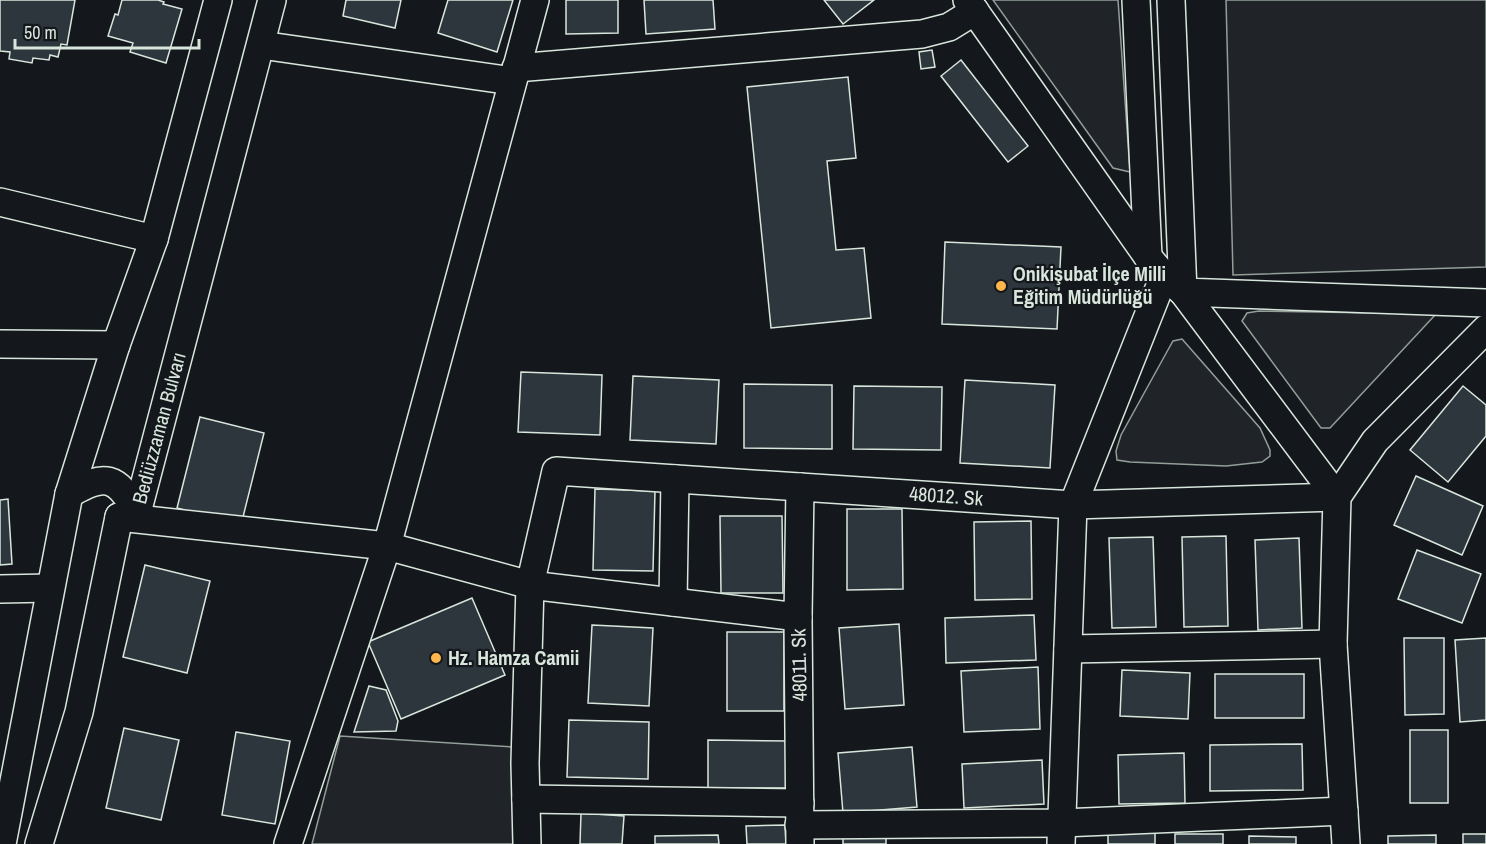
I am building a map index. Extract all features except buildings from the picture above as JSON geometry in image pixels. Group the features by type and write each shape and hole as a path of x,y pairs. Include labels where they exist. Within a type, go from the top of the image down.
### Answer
{"street":[{"path":"2,844 69,494 116,345 154,239 218,0"},
{"name":"Bediüzzaman Bulvarı","path":"39,844 79,712 128,515 272,0"},
{"path":"288,844 387,546 535,0"},
{"path":"1136,0 1165,275"},
{"path":"1062,833 1073,504 1165,275 1171,0"},
{"path":"261,45 514,75 922,34 949,27 971,6 1165,275 1336,496"},
{"path":"0,202 154,239"},
{"path":"1165,275 1486,303"},
{"path":"1346,844 1334,644 1336,496 1375,441 1486,329"},
{"path":"0,344 116,345"},
{"name":"48012. Sk","path":"530,585 556,471 1073,504 1336,496"},
{"path":"673,602 675,479"},
{"path":"69,494 85,484 101,480 115,483 127,494 128,515 387,546 530,585 798,617"},
{"name":"48011. Sk","path":"800,487 798,617 800,824"},
{"path":"528,844 525,763 530,585"},
{"path":"0,589 50,588"},
{"path":"1068,649 1334,644"},
{"path":"526,799 800,824 1062,833 1344,812"}],"shaded area":[{"path":"993,0 1118,0 1130,172 1113,168"},
{"path":"1226,0 1486,0 1486,267 1233,275"},
{"path":"1259,311 1436,314 1330,428 1321,428 1242,321 1247,313"},
{"path":"1182,339 1260,428 1270,450 1270,456 1262,462 1226,466 1117,460 1116,451 1121,435 1173,341"},
{"path":"340,736 512,747 513,844 312,844"}],"place":[{"name":"Onikişubat İlçe Milli Eğitim Müdürlüğü","path":"1001,286"},
{"name":"Hz. Hamza Camii","path":"436,658"}]}
